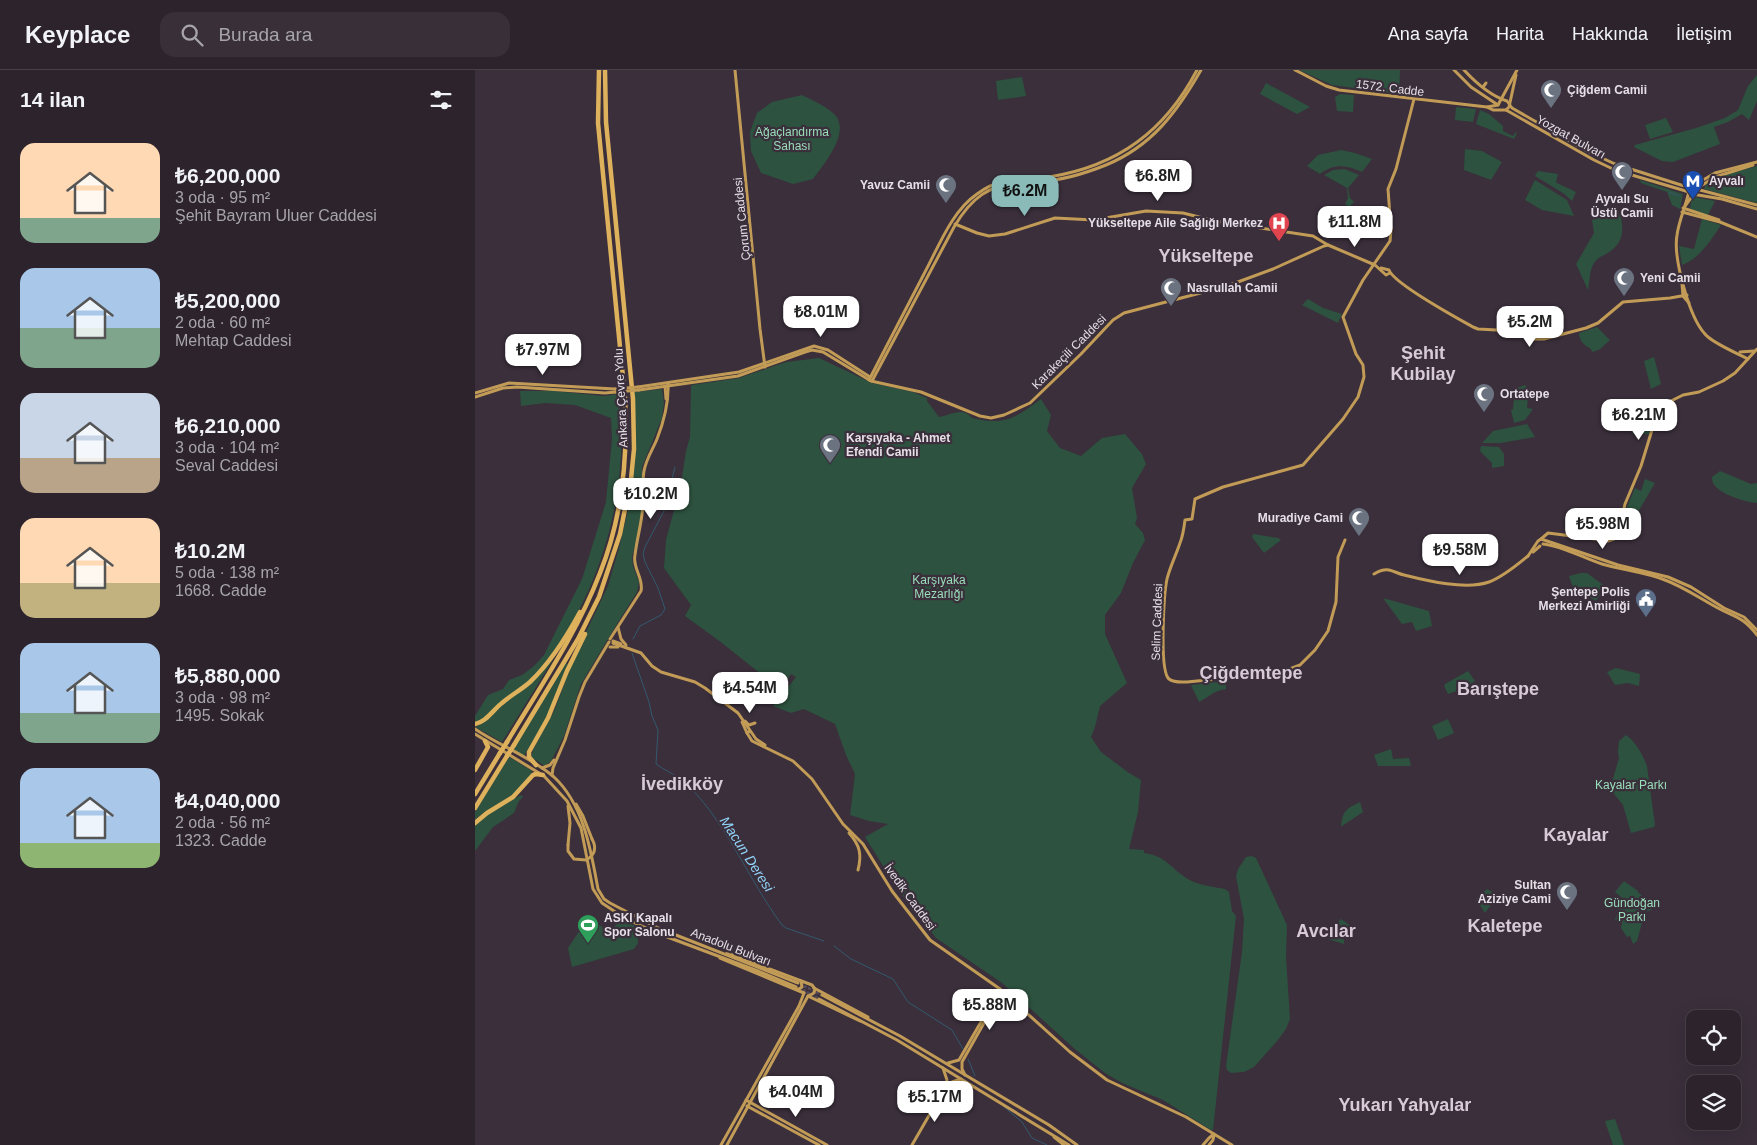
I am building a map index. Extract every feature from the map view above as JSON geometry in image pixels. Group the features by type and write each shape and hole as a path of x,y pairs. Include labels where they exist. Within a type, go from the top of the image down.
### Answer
{"highway":[{"name":"Ankara Çevre Yolu","path":"475,794 572,634 601,571 615,525 624,468 627,433 621,352 598,123 599,70"},
{"name":"Ankara Çevre Yolu","path":"475,808 583,631 601,591 617,546 631,479 634,450 634,415 606,122 605,70"},
{"path":"536,765 529,757 529,752 548,718 567,671 595,611 608,579 617,546"},
{"path":"475,724 483,722 501,704 521,690 544,668 571,628 601,571"},
{"path":"475,770 487,747 485,740"},
{"path":"475,823 513,797 533,775 543,775"}],"main road":[{"name":"Çorum Caddesi","path":"735,70 765,365"},
{"path":"871,379 953,224 965,204 975,194 993,184 1015,178 1049,177 1075,171 1101,163 1135,145 1169,113 1197,70"},
{"path":"953,224 966,208 986,191 1009,183 1051,180 1080,174 1105,165 1133,151 1159,130 1171,116 1182,102 1201,70"},
{"name":"1572. Cadde","path":"1295,70 1326,86 1339,90 1487,107"},
{"path":"1454,70 1471,87 1498,105 1500,110"},
{"name":"Yozgat Bulvarı","path":"1464,70 1483,87 1501,100 1506,100 1516,110 1608,161 1757,207"},
{"path":"1487,107 1498,105 1517,70"},
{"path":"1506,110 1509,105 1517,70"},
{"path":"1483,87 1486,83"},
{"path":"1376,266 1390,241 1388,189 1396,169 1414,99"},
{"name":"Yozgat Bulvarı","path":"1487,107 1493,110 1506,110 1615,170 1691,194 1757,207"},
{"path":"1514,114 1513,112 1516,110"},
{"path":"1681,185 1705,180 1757,163"},
{"path":"1705,180 1689,192 1676,242 1685,294 1695,318 1705,334 1714,341 1749,358"},
{"path":"1705,180 1702,186 1705,191"},
{"path":"1683,210 1694,194 1693,188"},
{"path":"1683,210 1723,221 1757,236"},
{"path":"953,224 989,236 1005,234 1055,218 1094,220 1133,212 1175,212 1215,221 1309,234 1387,272 1425,300 1473,327 1478,329 1515,331 1532,339 1553,338 1598,323 1623,302 1685,294"},
{"name":"Karakeçili Caddesi","path":"616,391 739,372 765,365 809,347 818,346 828,350 871,379 921,392 980,416 991,418 1004,416 1032,402 1113,320 1124,313 1227,286 1329,245"},
{"name":"Selim Caddesi","path":"1345,540 1338,557 1336,602 1328,631 1315,650 1300,665 1268,674 1187,682 1175,681 1167,677 1164,657 1164,594 1167,577 1181,541 1185,520 1192,519 1195,500 1223,487 1303,465 1350,409 1361,391 1364,370 1363,364 1356,354 1343,317 1363,280 1376,266"},
{"path":"1738,353 1756,350"},
{"path":"1374,574 1380,570 1389,570 1404,575 1456,584 1468,585 1489,582 1500,577 1528,556 1541,543 1545,534 1551,533 1604,540 1614,539 1618,534 1625,504 1641,466 1659,407 1683,395 1706,390 1723,382 1738,370 1756,350"},
{"path":"1738,353 1742,361 1738,370"},
{"path":"475,393 509,383 616,391"},
{"path":"601,655 610,648 618,627 641,592 641,579 634,559 641,522 642,482 648,458 663,423 667,384"},
{"path":"475,397 503,388 517,387 605,393 616,391"},
{"path":"1541,543 1668,577 1691,587 1724,608 1744,617 1757,630"},
{"path":"1541,543 1555,546 1603,564 1667,580 1748,623 1757,635"},
{"path":"618,627 622,642 628,647"},
{"path":"612,642 628,647"},
{"path":"553,776 553,768 562,749 585,682 601,655 612,642"},
{"path":"610,648 628,647"},
{"name":"İvedik Caddesi","path":"628,647 641,653 652,666 661,672 703,686 739,715 748,732"},
{"name":"İvedik Caddesi","path":"735,711 755,740 787,757 804,770 817,784 847,828 863,844 892,891 927,937 1001,990 1071,1052 1107,1080 1186,1117 1233,1145"},
{"path":"739,715 749,725 755,724"},
{"name":"Anadolu Bulvarı","path":"475,729 542,768 553,776 570,796 584,827 598,890 604,899 658,928 717,951 737,956 798,985"},
{"name":"Anadolu Bulvarı","path":"475,734 543,775 567,800 581,828 593,889 602,903 626,919 662,935 713,954 727,962 798,985"},
{"path":"542,768 550,765 562,749"},
{"path":"567,800 570,822 569,851 574,859 585,860 593,855 595,844 583,816 570,796"},
{"path":"847,828 856,840 861,855 858,870"},
{"path":"721,1145 799,1006 803,988 807,984"},
{"path":"1069,1145 943,1067 820,996 810,984 798,985 803,993 809,996 820,996 864,1014 876,1023 1082,1145"},
{"path":"727,1145 809,996 814,993 814,988"},
{"path":"945,1063 959,1060 965,1053 1001,990"},
{"path":"965,1053 962,1065 966,1075"},
{"path":"943,1067 947,1080 943,1093"},
{"path":"912,1145 949,1084 963,1079"},
{"path":"753,1097 756,1106"},
{"path":"745,1102 819,1145"},
{"path":"749,1104 827,1145"},
{"path":"1048,1131 1065,1145"},
{"path":"1203,1145 1214,1134"},
{"path":"1209,1145 1213,1140 1214,1134"},
{"path":"1065,1136 1077,1145"}],"green space":[{"path":"1299,70 1400,70 1399,94 1332,85"},
{"path":"1757,75 1757,101 1749,120 1742,114 1714,127 1720,144 1673,162 1662,161 1634,147 1635,145 1725,118 1738,110 1748,86"},
{"path":"1022,77 1026,96 998,100 996,81"},
{"path":"1266,83 1310,107 1297,114 1260,94"},
{"path":"1340,94 1354,95 1353,112 1337,111 1335,97"},
{"name":"Ağaçlandırma Sahası","path":"802,95 833,113 838,120 840,128 835,147 813,179 793,184 761,173 751,151 750,132 757,113 772,102"},
{"path":"1456,107 1476,109 1473,122 1455,120"},
{"path":"1480,110 1489,114 1503,126 1503,131 1513,136 1516,132 1514,139 1476,124"},
{"path":"1666,118 1673,132 1650,139 1645,125"},
{"path":"1465,149 1482,151 1502,162 1491,180 1464,170"},
{"path":"1341,150 1372,159 1362,172 1341,166 1330,168 1320,174 1307,166 1318,155"},
{"path":"1757,166 1757,203 1704,189 1706,184 1722,176"},
{"path":"1345,169 1359,175 1348,188 1350,198 1354,202 1349,207 1345,204 1348,198 1347,188 1324,175 1333,170"},
{"path":"1538,171 1558,174 1557,183 1576,192 1572,201 1563,193 1535,176"},
{"path":"1535,180 1567,200 1574,216 1542,210 1525,200"},
{"path":"1640,180 1683,194 1680,209 1672,205 1667,192 1641,183"},
{"path":"1694,197 1715,201 1708,215 1690,209"},
{"path":"1619,211 1622,224 1620,241 1592,266 1588,290 1576,264 1594,233 1592,220 1604,214"},
{"path":"1702,219 1721,225 1699,254 1682,265 1679,246 1694,249"},
{"path":"1308,299 1323,308 1342,314 1338,323 1302,305"},
{"path":"1597,327 1610,340 1599,350 1592,352 1581,341 1579,333"},
{"path":"1654,357 1661,384 1651,389 1644,361"},
{"name":"Karşıyaka Mezarlığı","path":"819,358 872,383 913,392 927,398 927,401 939,417 957,412 965,412 972,418 1001,421 1024,411 1041,399 1051,415 1047,431 1060,448 1081,456 1102,438 1125,434 1142,454 1146,464 1132,488 1137,518 1135,524 1143,533 1145,540 1121,593 1105,615 1105,634 1127,683 1100,706 1091,737 1101,752 1141,780 1138,812 1129,849 1144,850 1144,853 1165,861 1194,882 1225,889 1229,892 1232,911 1236,916 1213,1130 1163,1100 1122,1083 1105,1073 1076,1050 1002,983 936,938 898,890 865,837 888,824 850,815 855,774 835,724 804,709 791,713 773,706 796,677 791,674 781,690 685,616 691,605 664,568 666,540 681,484 690,437 691,386 739,378 786,362"},
{"path":"1525,385 1531,392 1528,397 1527,408 1533,409 1525,420 1514,423 1511,410 1513,409 1514,399 1500,394"},
{"path":"662,389 664,403 662,418 642,467 642,506 632,557 639,582 637,592 581,684 564,736 551,761 545,766 531,757 533,750 555,709 575,655 608,586 629,506 635,458 634,392"},
{"path":"520,391 554,391 604,396 618,394 621,428 621,463 608,535 583,603 566,634 532,678 482,720 475,723 475,716 488,695 503,689 509,680 522,675 544,655 582,579 606,502 612,439 611,418 575,405 545,403 521,406"},
{"path":"1654,405 1656,408 1649,434 1632,434 1639,417 1648,419"},
{"path":"1527,424 1535,437 1501,443 1482,443 1493,431"},
{"path":"1481,446 1499,447 1504,454 1504,466 1492,468 1492,463 1480,451"},
{"path":"1720,471 1751,484 1757,483 1757,503 1744,501 1722,492 1716,487 1712,477"},
{"path":"1645,479 1655,483 1634,516 1625,512 1635,488 1641,491"},
{"path":"1253,534 1281,540 1264,553 1252,537"},
{"path":"1587,573 1606,587 1596,601 1584,595 1578,598 1576,596 1569,576"},
{"path":"1383,598 1429,611 1432,626 1416,631 1412,622 1402,624"},
{"path":"553,660 502,742 475,727 483,723"},
{"path":"566,663 568,664 548,715 524,756 513,750"},
{"path":"1616,668 1640,674 1639,686 1628,683 1615,685 1607,672"},
{"path":"1468,671 1475,681 1465,688 1448,694 1444,686 1445,684"},
{"path":"1226,681 1226,689 1215,692 1199,702 1191,685"},
{"path":"1448,719 1454,733 1438,740 1432,726"},
{"name":"Kayalar Parkı","path":"1626,735 1639,749 1647,766 1655,825 1654,827 1631,833 1623,805 1610,789 1619,758 1619,741"},
{"path":"1391,749 1393,759 1409,758 1411,766 1378,766 1374,755"},
{"path":"509,757 532,771 528,779 523,786 475,820 475,812"},
{"path":"521,795 523,797 519,801 514,813 493,827 475,851 475,824 487,814"},
{"path":"1360,802 1363,812 1341,826 1346,811 1351,806"},
{"path":"1252,856 1256,858 1287,925 1286,957 1290,1019 1278,1040 1254,1067 1244,1072 1231,1073 1227,1070 1226,1066 1242,952 1244,919 1236,876 1246,857"},
{"name":"Gündoğan Parkı","path":"1624,881 1651,904 1652,910 1645,912 1637,941 1633,944 1630,936 1627,937 1621,928 1622,923 1615,920 1622,898 1615,892"},
{"path":"1487,889 1498,895 1485,913 1476,899"},
{"path":"588,918 610,932 621,919 637,927 638,943 634,949 572,967 568,948"},
{"path":"1341,919 1351,926 1344,938 1344,944 1328,939 1333,927"},
{"path":"1615,1119 1624,1145 1613,1145 1605,1121"}],"waterway":[{"path":"1669,192 1679,196"},
{"name":"Macun Deresi","path":"633,639 640,626 661,615 665,609 643,554 664,511 675,467"},
{"name":"Macun Deresi","path":"632,653 658,730 656,764 682,780 697,794 723,830 782,925 824,941"},
{"name":"Macun Deresi","path":"834,946 851,959 893,979 908,1002 952,1030 963,1049"},
{"name":"Macun Deresi","path":"968,1059 975,1076"},
{"name":"Macun Deresi","path":"1003,1106 1022,1122 1032,1138 1047,1145"}],"tunnel":[{"path":"800,984 822,995"},
{"path":"799,988 819,999"}],"place":[{"name":"Çiğdem Camii","path":"1551,109"},
{"name":"Ayvalı Su Üstü Camii","path":"1622,191"},
{"name":"Ayvalı","path":"1693,200"},
{"name":"Yavuz Camii","path":"946,204"},
{"name":"Yükseltepe Aile Sağlığı Merkez","path":"1279,242"},
{"name":"Yeni Camii","path":"1624,297"},
{"name":"Nasrullah Camii","path":"1171,307"},
{"name":"Ortatepe","path":"1484,413"},
{"name":"Karşıyaka - Ahmet Efendi Camii","path":"830,464"},
{"name":"Muradiye Cami","path":"1359,537"},
{"name":"Şentepe Polis Merkezi Amirliği","path":"1646,618"},
{"name":"Sultan Aziziye Cami","path":"1567,911"},
{"name":"ASKI Kapalı Spor Salonu","path":"588,944"}],"district":[{"name":"Yükseltepe","path":"1206,256"},
{"name":"Şehit Kubilay","path":"1423,363"},
{"name":"Çiğdemtepe","path":"1251,673"},
{"name":"Barıştepe","path":"1498,689"},
{"name":"İvedikköy","path":"682,784"},
{"name":"Kayalar","path":"1576,835"},
{"name":"Kaletepe","path":"1505,926"},
{"name":"Avcılar","path":"1326,931"},
{"name":"Yukarı Yahyalar","path":"1405,1105"}]}
